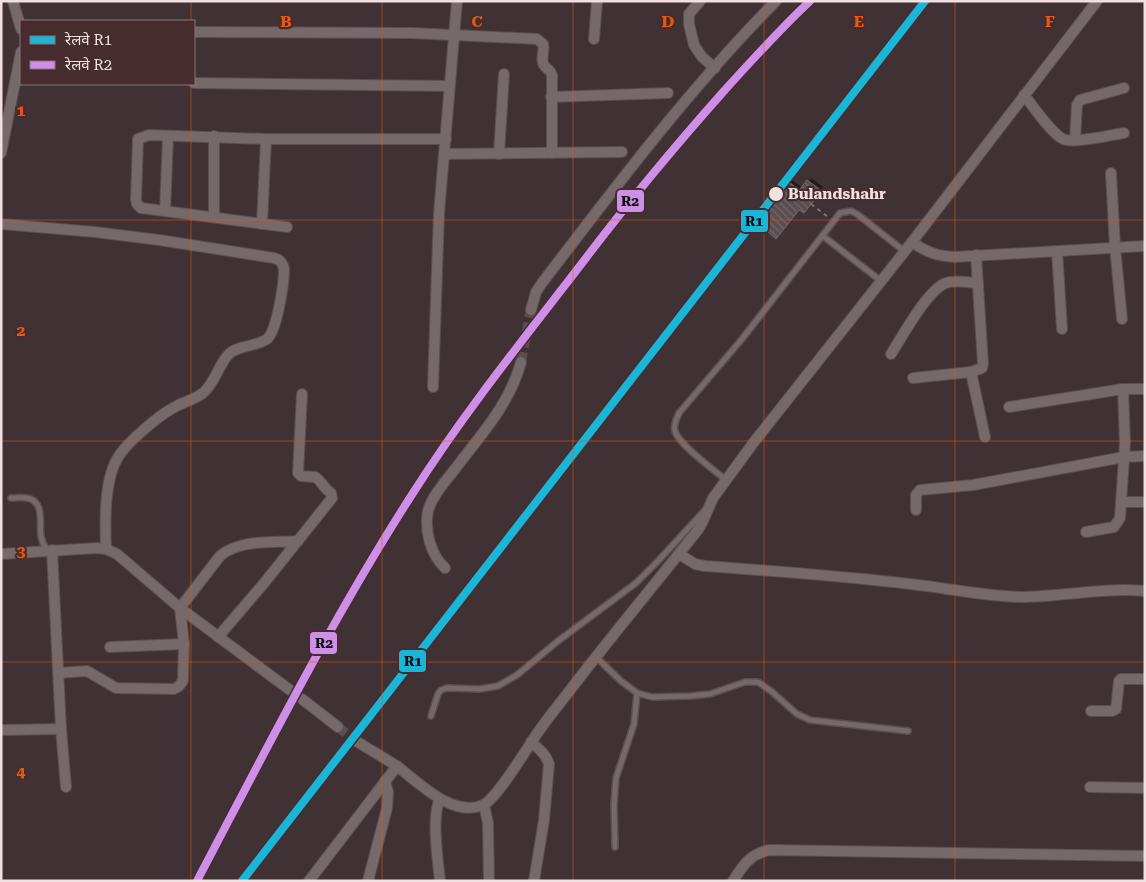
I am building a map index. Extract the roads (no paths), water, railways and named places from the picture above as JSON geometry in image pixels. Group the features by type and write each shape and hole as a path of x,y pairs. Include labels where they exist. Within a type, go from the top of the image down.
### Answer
{"street":[{"path":"13,1 20,26"},
{"path":"433,387 439,213 457,1"},
{"path":"594,39 597,1"},
{"path":"700,1 690,14 689,24 694,45 702,57 714,68"},
{"path":"530,310 536,292 542,283 620,180 738,40 776,1"},
{"path":"356,741 391,774 440,799 457,806 472,807 484,805 495,794 531,742 596,656 679,554 702,523 708,506 754,442 912,242 1097,1"},
{"path":"195,32 410,33 537,39 541,41 544,48 544,66 550,70 552,75 552,153"},
{"path":"1,153 20,57"},
{"path":"499,154 504,74"},
{"path":"195,83 449,86"},
{"path":"1075,140 1077,105 1080,100 1124,88"},
{"path":"551,96 668,93"},
{"path":"1024,96 1063,140 1124,134"},
{"path":"287,227 141,208 137,204 138,139 143,136 214,136 266,139 446,139"},
{"path":"165,211 168,136"},
{"path":"214,136 214,217"},
{"path":"262,224 266,139"},
{"path":"445,154 622,152"},
{"path":"1111,173 1122,319"},
{"path":"1,224 160,240 274,258 279,260 284,268 277,315 273,330 268,338 259,344 235,350 228,354 209,387 202,394 171,409 124,448 117,459 108,492 105,516 106,549"},
{"path":"912,242 924,251 939,256 1145,246"},
{"path":"1057,251 1062,329"},
{"path":"913,378 979,371 984,364 976,255"},
{"path":"891,354 919,311 939,287 953,281 978,283"},
{"path":"445,568 434,554 431,546 427,522 428,510 441,487 501,408 514,384 521,362"},
{"path":"971,372 985,437"},
{"path":"1086,532 1114,527 1120,518 1124,457 1123,389"},
{"path":"1009,407 1123,389 1145,389"},
{"path":"218,637 298,541 332,495 318,480 301,476 298,473 302,394"},
{"path":"916,510 916,495 920,490 973,485 1124,457 1145,456"},
{"path":"1121,502 1145,502"},
{"path":"58,673 87,671 116,688 174,688 182,684 184,644 180,608 220,556 228,549 239,545 298,541"},
{"path":"1,554 86,548 106,549 117,554 180,608 290,690"},
{"path":"49,551 66,788"},
{"path":"679,554 695,564 705,566 909,584 979,594 1021,597 1122,589 1145,591"},
{"path":"110,647 184,644"},
{"path":"1091,711 1112,711 1116,709 1119,681 1121,679 1145,679"},
{"path":"302,699 338,726"},
{"path":"3,730 61,729"},
{"path":"531,742 542,751 549,764 544,820 534,881"},
{"path":"309,881 391,774"},
{"path":"368,881 387,808 391,774"},
{"path":"1090,787 1145,788"},
{"path":"440,799 436,821 440,881"},
{"path":"484,805 488,823 489,881"},
{"path":"733,881 751,857 759,852 770,850 1145,856"}],"lane":[{"path":"726,480 681,442 675,432 675,422 679,413 742,339 840,213 851,211 904,251"},
{"path":"823,236 880,281"},
{"path":"11,498 28,498 34,500 38,505 41,537 49,551"},
{"path":"431,716 441,690 446,688 480,689 498,686 517,675 558,641 636,583 708,506"},
{"path":"596,656 621,682 637,693 652,697 710,694 745,682 758,682 797,714 810,720 908,731"},
{"path":"615,847 614,804 616,778 634,724 637,693"}],"tunnel":[{"path":"521,362 531,310"},
{"path":"338,727 356,741"}],"rail line":[{"name":"R2","path":"197,881 301,684 355,588 433,463 519,345 654,173 706,111 810,1"},
{"name":"R1","path":"242,881 925,1"}],"place":[{"name":"Bulandshahr","path":"776,194"}]}
